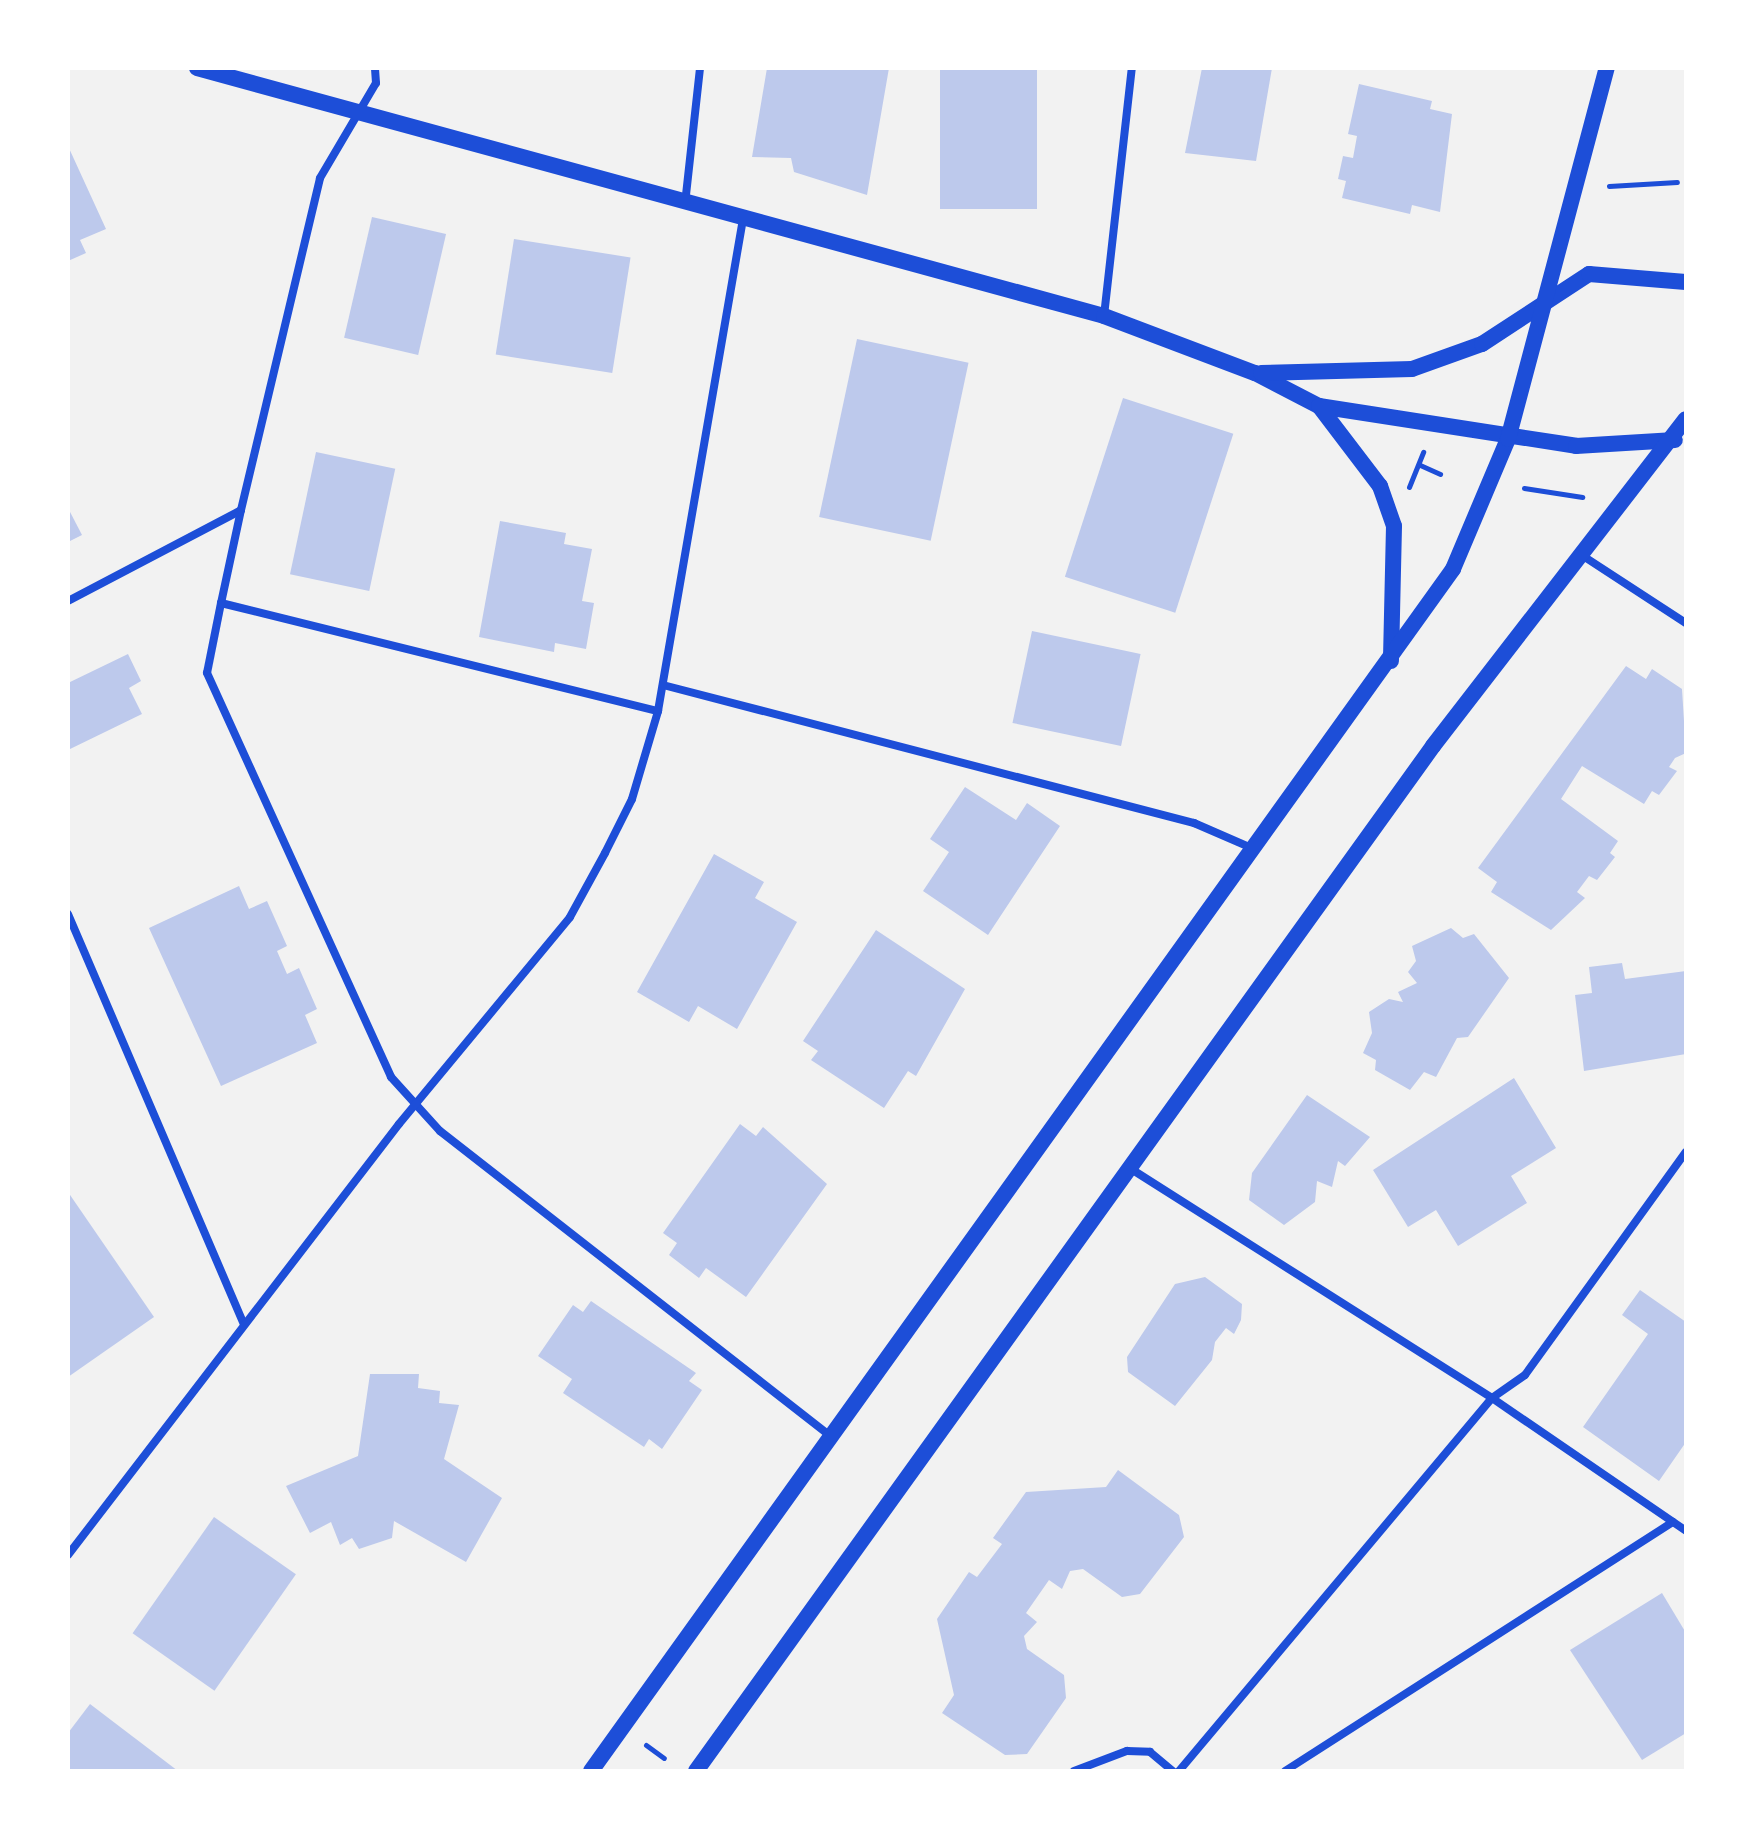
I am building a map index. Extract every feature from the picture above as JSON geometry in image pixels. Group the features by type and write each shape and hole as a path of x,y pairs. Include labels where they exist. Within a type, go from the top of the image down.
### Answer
{"main road":[{"path":"197,68 685,205 1104,316 1255,373 1319,406 1508,439 1616,447 1675,440"},
{"path":"591,1771 1391,662 1471,536 1508,439 1607,68"},
{"path":"1255,373 1363,374 1439,363 1482,344 1546,296 1589,274 1686,282"},
{"path":"1319,406 1380,486 1394,526 1391,662"},
{"path":"696,1771 1128,1167 1578,552 1675,440 1686,419"}],"street":[{"path":"375,68 376,83 353,113 320,178 241,510 207,673 385,1068 415,1104 831,1436"},
{"path":"685,205 700,68"},
{"path":"1104,316 1132,68"},
{"path":"68,1555 243,1323 415,1104 570,917 632,799 663,685 743,219"},
{"path":"68,601 241,510"},
{"path":"1578,552 1686,623"},
{"path":"221,603 658,711"},
{"path":"663,685 1194,823 1255,849"},
{"path":"68,914 243,1323"},
{"path":"1179,1771 1492,1398 1525,1375 1686,1152"},
{"path":"1128,1167 1492,1398 1686,1531"},
{"path":"1285,1771 1673,1522"},
{"path":"1074,1771 1127,1751 1150,1752 1173,1771"}],"path":[{"path":"1609,186 1677,182"},
{"path":"1402,495 1420,465 1424,451"},
{"path":"1420,465 1440,474"},
{"path":"1524,488 1582,497"},
{"path":"645,1744 664,1758"}],"building":[{"path":"767,68 889,68 867,195 794,172 791,158 752,157"},
{"path":"940,68 1037,68 1037,209 940,209"},
{"path":"1202,68 1272,68 1256,161 1185,153"},
{"path":"1359,84 1432,101 1430,109 1452,114 1440,212 1412,205 1410,214 1342,198 1346,181 1338,179 1343,156 1353,158 1357,136 1348,134"},
{"path":"68,146 106,229 80,240 86,253 68,261"},
{"path":"372,217 446,234 418,355 344,338"},
{"path":"514,239 631,257 612,373 496,355"},
{"path":"857,339 969,363 931,541 819,517"},
{"path":"1123,398 1233,434 1175,613 1065,577"},
{"path":"316,452 395,469 369,591 290,574"},
{"path":"68,508 82,535 68,542"},
{"path":"500,521 566,533 564,544 592,549 582,601 594,603 586,649 555,643 554,652 479,637"},
{"path":"1032,631 1141,654 1121,746 1012,723"},
{"path":"128,654 141,681 129,688 142,714 68,750 68,683"},
{"path":"1626,666 1646,679 1652,669 1682,689 1686,753 1675,758 1669,767 1677,771 1659,795 1652,791 1644,804 1582,766 1561,799 1618,841 1610,853 1615,857 1597,880 1589,876 1577,892 1585,898 1551,930 1491,892 1497,882 1478,868"},
{"path":"965,787 1016,820 1027,803 1060,826 988,935 923,891 949,852 930,839"},
{"path":"714,854 764,882 755,898 797,922 737,1029 698,1006 689,1022 637,992"},
{"path":"239,886 249,909 267,901 287,946 277,951 287,974 299,968 317,1009 305,1015 317,1043 221,1086 149,928"},
{"path":"1451,928 1463,938 1474,934 1509,978 1468,1037 1457,1038 1436,1077 1424,1072 1410,1090 1375,1070 1376,1060 1363,1053 1372,1033 1369,1012 1389,999 1403,1002 1398,992 1417,983 1408,972 1416,961 1412,946"},
{"path":"876,930 965,989 916,1076 908,1071 884,1108 811,1060 818,1051 803,1041"},
{"path":"1622,963 1625,979 1686,971 1686,1054 1584,1071 1575,995 1592,993 1589,967"},
{"path":"1514,1078 1556,1148 1511,1176 1527,1203 1458,1246 1436,1210 1408,1227 1373,1170"},
{"path":"1307,1095 1370,1137 1345,1166 1338,1161 1332,1187 1317,1181 1315,1202 1284,1225 1249,1200 1252,1173"},
{"path":"740,1124 756,1136 763,1127 827,1184 746,1297 706,1268 699,1278 669,1255 677,1243 663,1233"},
{"path":"68,1192 154,1317 68,1377"},
{"path":"1205,1277 1242,1304 1241,1320 1234,1334 1226,1328 1215,1342 1212,1360 1175,1406 1128,1372 1127,1357 1175,1284"},
{"path":"1640,1290 1686,1322 1686,1442 1659,1481 1583,1427 1648,1334 1622,1315"},
{"path":"591,1301 696,1373 689,1381 702,1390 662,1449 649,1439 644,1447 563,1393 572,1379 538,1356 573,1305 583,1312"},
{"path":"370,1374 419,1374 418,1388 440,1391 439,1403 459,1405 444,1459 502,1498 466,1562 394,1521 392,1538 359,1549 352,1538 340,1545 331,1522 310,1533 286,1486 358,1456"},
{"path":"1118,1470 1179,1515 1184,1537 1140,1594 1122,1597 1083,1569 1070,1571 1062,1589 1049,1580 1026,1613 1037,1622 1024,1636 1027,1649 1064,1675 1066,1698 1027,1754 1005,1755 942,1713 954,1695 937,1619 969,1572 977,1577 1002,1544 993,1538 1026,1492 1106,1487"},
{"path":"214,1517 296,1574 214,1691 133,1633"},
{"path":"1662,1593 1686,1633 1686,1733 1642,1760 1570,1650"},
{"path":"90,1704 178,1771 68,1771 68,1733"}]}
